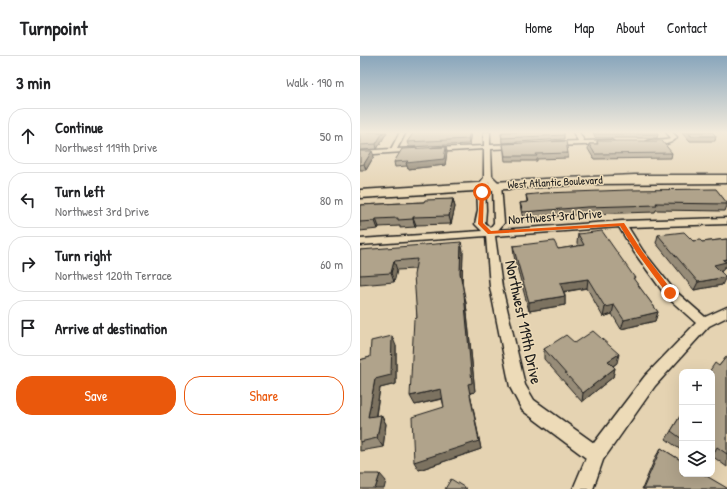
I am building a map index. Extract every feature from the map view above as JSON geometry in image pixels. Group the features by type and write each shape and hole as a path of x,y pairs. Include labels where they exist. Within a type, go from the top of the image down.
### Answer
{"main road":[{"name":"West Atlantic Boulevard","path":"360,194 616,172 727,171"},
{"name":"West Atlantic Boulevard","path":"360,186 623,179 727,179"}],"street":[{"path":"360,153 386,152"},
{"name":"Northwest 119th Drive","path":"487,152 488,183 499,223 490,233"},
{"name":"Northwest 119th Drive","path":"488,183 480,224 490,233 496,287 518,387 528,405 596,455"},
{"name":"Northwest 3rd Drive","path":"360,242 622,224 727,222"},
{"path":"622,224 639,252 670,293 704,323"},
{"path":"583,489 596,455 650,381 704,323 727,312"}],"building":[{"path":"360,152 371,152 364,164 360,165"},
{"path":"400,152 445,152 444,159 406,163 408,161 394,162"},
{"path":"504,152 568,153 536,154 537,156 505,156"},
{"path":"594,152 672,153 595,154"},
{"path":"716,189 727,204 656,203 657,205 587,207 523,212 520,203 528,202 526,195 545,193"},
{"path":"453,199 449,216 413,217 413,219 398,220 398,218 376,219 375,221 360,222 360,205"},
{"path":"602,231 635,278 633,278 658,312 624,320 614,305 605,307 588,279 560,283 565,296 529,302 513,246 554,241 558,249 584,245 578,234"},
{"path":"684,232 693,241 700,240 702,242 727,239 727,259 723,260 726,262 714,265 726,277 698,282 658,235"},
{"path":"461,242 460,273 464,294 472,383 468,384 479,441 414,462 412,417 444,407 441,389 410,396 414,319 417,318 414,275 417,259 394,261 391,273 360,275 360,250"},
{"path":"593,331 619,354 608,361 615,368 583,393 544,349 566,335 575,343"},
{"path":"392,336 391,375 375,379 368,417 381,415 377,438 360,442 360,360 370,357 371,341"},
{"path":"727,356 727,454 717,447 715,451 715,369 711,369 715,363 719,366"},
{"path":"679,418 679,437 671,431"},
{"path":"661,448 679,459 679,477 708,477 727,488 727,489 643,489"},
{"path":"360,474 380,474 375,489 360,489"},
{"path":"451,479 467,489 445,489"}],"route":[{"path":"482,192 480,224 490,233 622,224 639,252 670,293"}]}
